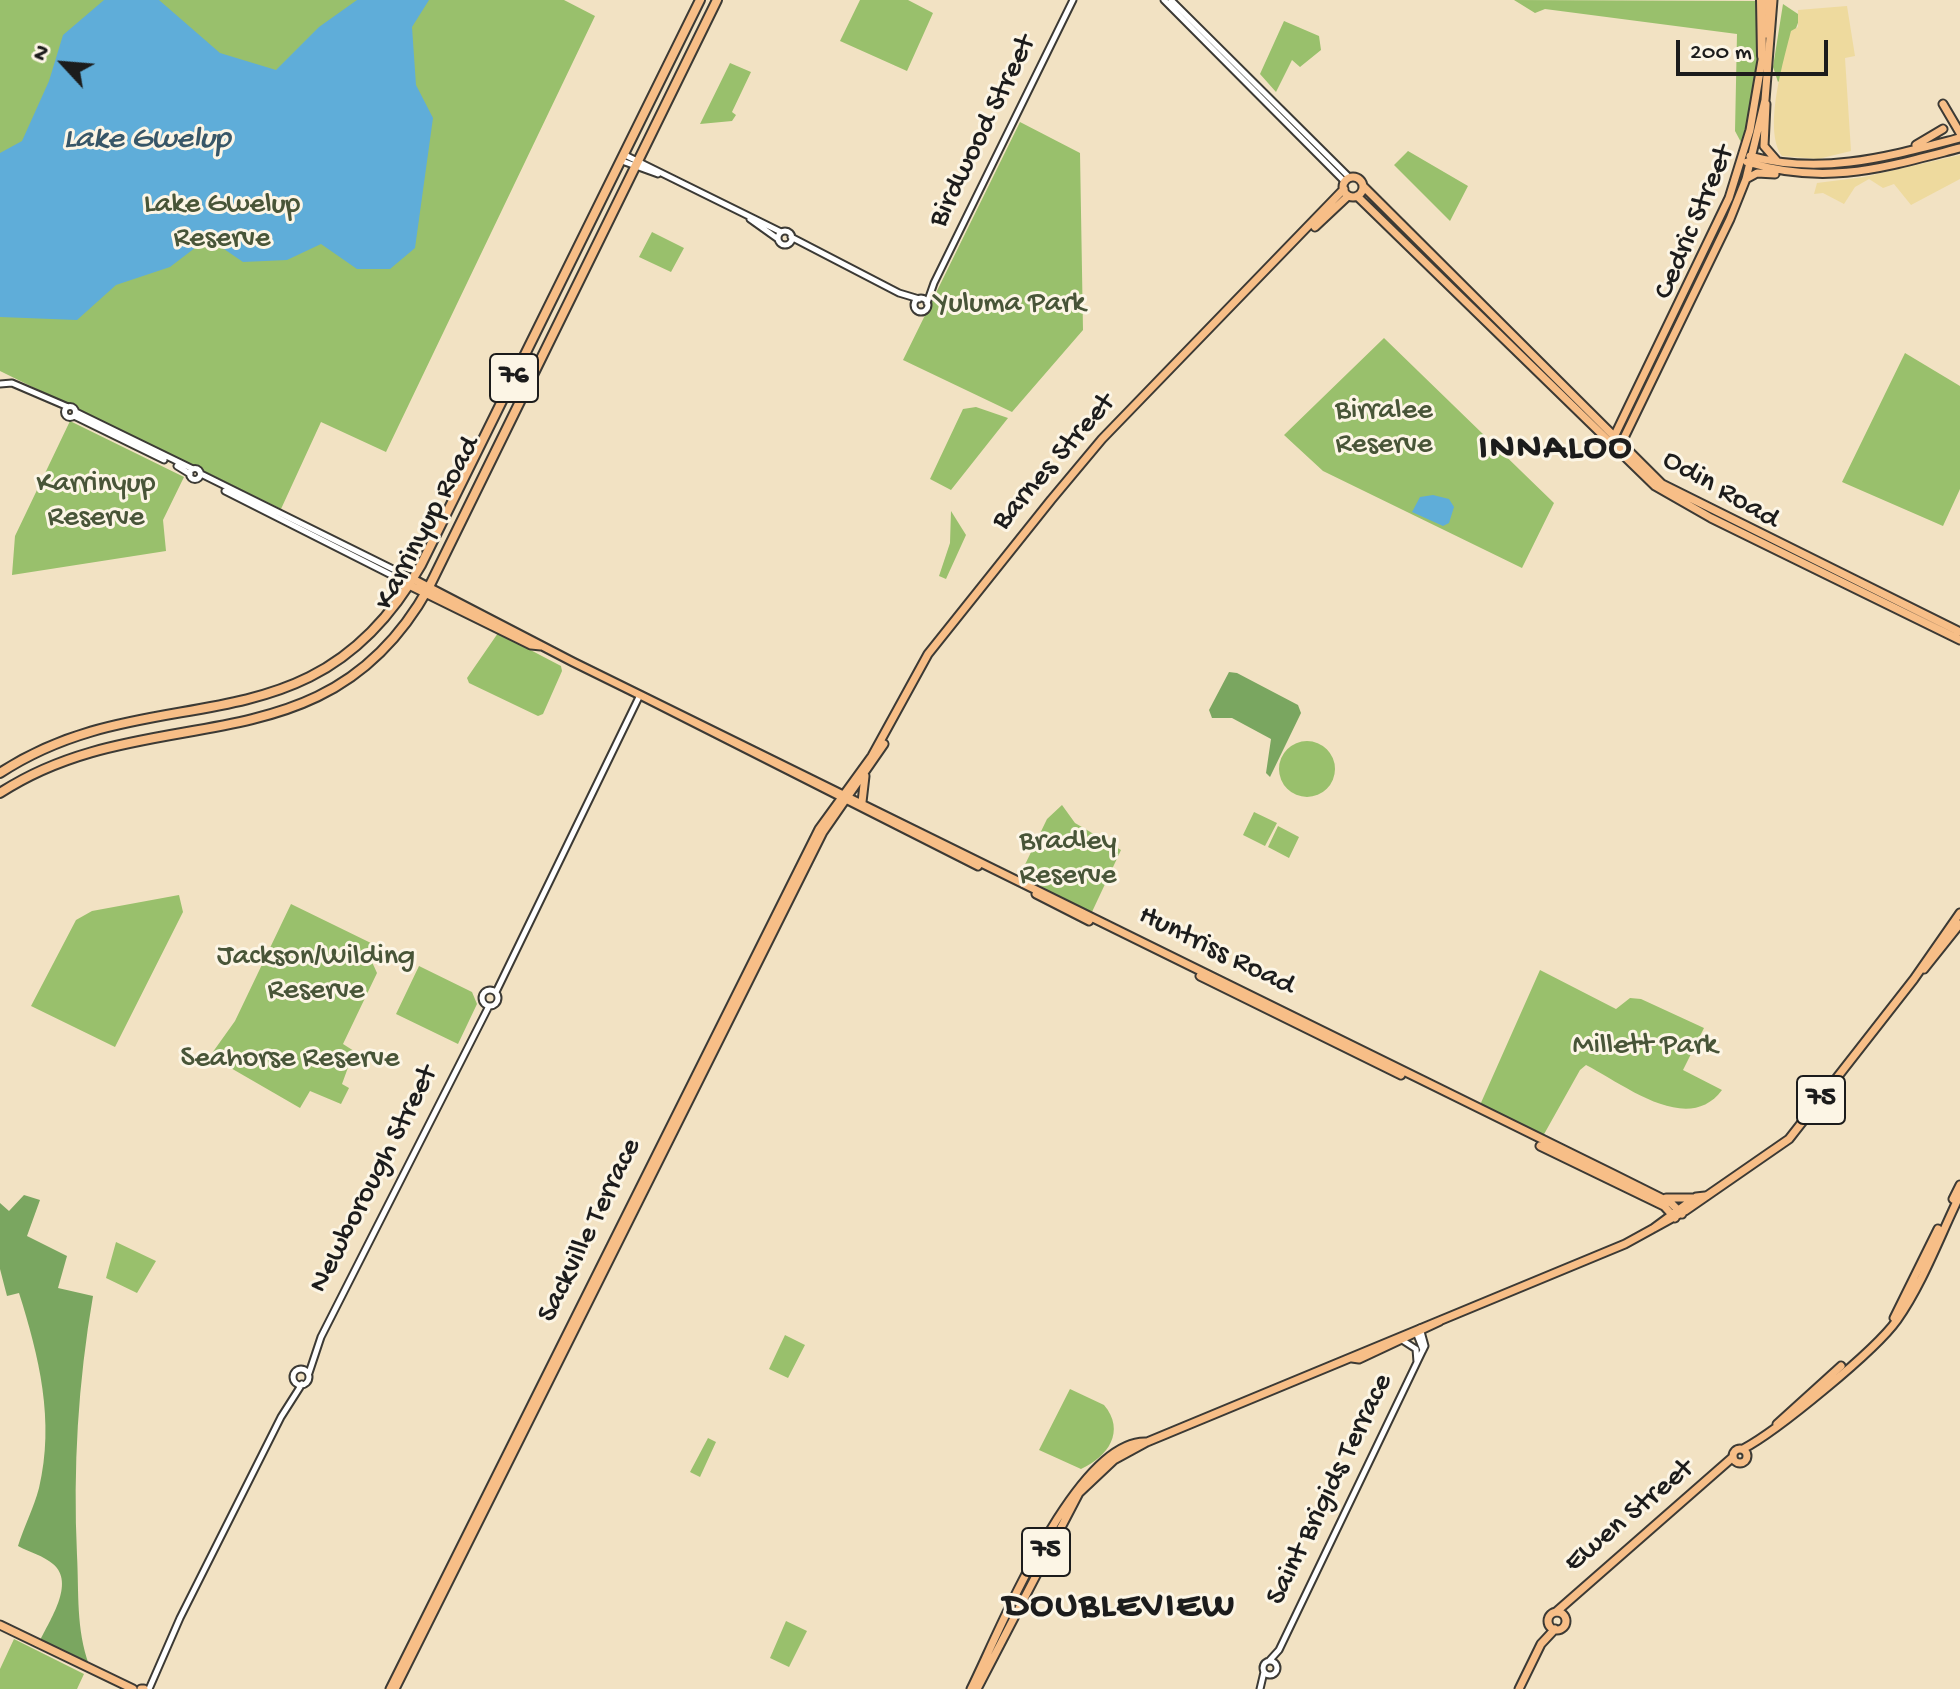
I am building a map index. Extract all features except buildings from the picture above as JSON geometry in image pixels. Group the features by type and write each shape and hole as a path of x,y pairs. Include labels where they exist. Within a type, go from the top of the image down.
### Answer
{"highway":[{"name":"Karrinyup Road","path":"0,773 49,745 90,731 248,701 303,682 369,638 411,582 700,0"},
{"name":"Karrinyup Road","path":"0,793 32,774 93,751 262,720 297,708 338,686 375,657 403,627 427,590 717,0"},
{"path":"1762,56 1764,0"},
{"path":"480,448 494,454"}],"main road":[{"name":"Cedric Street","path":"1619,448 1730,219 1746,179 1765,100 1773,0"},
{"name":"Cedric Street","path":"1611,441 1714,233 1742,157 1762,56"},
{"path":"1765,100 1768,112 1765,150 1783,164"},
{"path":"1752,160 1831,166 1960,135 1943,104"},
{"path":"1911,149 1943,129"},
{"path":"1746,179 1757,173 1849,174 1960,148"},
{"path":"1742,157 1798,175"},
{"name":"Odin Road","path":"1611,441 1596,421 1358,178 1349,188 1611,441 1674,499 1960,640"},
{"path":"1349,188 1363,186"},
{"name":"Barnes Street","path":"844,796 866,774 930,657 1055,503 1105,443 1349,188"},
{"name":"Barnes Street","path":"844,796 872,756 928,654 1051,500 1102,439 1349,188"},
{"path":"1596,421 1611,427 1634,394"},
{"name":"Odin Road","path":"1619,448 1670,489 1960,632"},
{"name":"Huntriss Road","path":"411,582 531,645 541,646 844,796 1677,1213"},
{"path":"862,802 866,774"},
{"name":"Huntriss Road","path":"844,796 862,802 1660,1198 1677,1213"},
{"name":"Sackville Terrace","path":"393,1689 812,842 844,796"},
{"name":"75","path":"1914,979 1960,913"},
{"name":"75","path":"977,1689 1079,1493 1114,1460 1147,1442 1625,1244 1654,1228 1789,1139 1960,924"},
{"name":"Ewen Street","path":"1777,1424 1894,1317 1960,1185"},
{"name":"Ewen Street","path":"1736,1460 1736,1450 1745,1451 1891,1329 1904,1309 1960,1195"},
{"path":"1660,1198 1700,1197"},
{"name":"75","path":"1352,1358 1359,1359 1418,1330"},
{"name":"75","path":"971,1689 1074,1490 1111,1456 1129,1445 1147,1442"},
{"name":"Ewen Street","path":"1560,1614 1566,1603 1725,1468 1736,1460 1745,1461 1745,1451"},
{"name":"Ewen Street","path":"1519,1689 1552,1627 1550,1616 1560,1614"},
{"name":"Ewen Street","path":"1552,1627 1565,1624 1560,1614"},
{"path":"0,1625 129,1688"}],"street":[{"name":"Birdwood Street","path":"927,303 1073,0"},
{"name":"Odin Road","path":"1164,0 1349,188"},
{"name":"Odin Road","path":"1171,0 1349,188"},
{"path":"623,158 781,232 789,232 791,237 807,248 899,293 920,299 927,303 922,312 899,293"},
{"path":"746,216 781,244 807,248"},
{"path":"778,239 781,232"},
{"path":"788,244 791,237"},
{"name":"Birdwood Street","path":"914,306 934,283"},
{"name":"Huntriss Road","path":"0,384 12,383 411,582"},
{"name":"Newborough Street","path":"293,1394 294,1373 311,1358 479,1022 486,1005 482,996 493,991 500,979 640,695"},
{"name":"Newborough Street","path":"486,1005 498,1001 493,991"},
{"name":"Saint Brigids Terrace","path":"1267,1674 1263,1666 1279,1650 1423,1350 1418,1330"},
{"path":"1402,1339 1416,1349 1417,1363"},
{"name":"Newborough Street","path":"144,1689 293,1394 308,1380 311,1358"},
{"path":"301,1369 309,1373"},
{"path":"294,1380 302,1384"},
{"name":"Saint Brigids Terrace","path":"1277,1665 1279,1650"},
{"path":"1260,1689 1267,1674 1276,1672 1277,1665 1269,1661"}],"green space":[{"name":"Lake Gwelup Reserve","path":"0,0 564,0 595,16 386,452 321,422 281,509 0,371"},
{"path":"860,0 908,0 933,13 907,71 840,41"},
{"path":"1514,0 1755,1 1758,48 1743,146 1735,131 1737,34 1545,9 1535,13"},
{"path":"1783,4 1798,14 1799,20 1783,64 1783,78 1778,82 1773,67"},
{"path":"1284,21 1319,36 1321,50 1300,67 1292,60 1276,92 1260,74"},
{"path":"730,63 751,72 732,112 736,115 732,121 700,124"},
{"name":"Yuluma Park","path":"1020,122 1080,153 1083,330 1012,412 903,360"},
{"path":"1408,151 1468,186 1450,221 1394,165"},
{"path":"652,232 684,248 671,272 639,257"},
{"name":"Birralee Reserve","path":"1384,338 1554,503 1522,568 1323,471 1284,435"},
{"path":"1905,353 1960,386 1960,489 1943,526 1842,482"},
{"path":"976,407 1008,418 951,490 930,479 963,409"},
{"name":"Karrinyup Reserve","path":"70,421 184,477 163,520 166,551 12,575 15,536"},
{"path":"951,511 966,535 946,579 939,576 950,543"},
{"path":"498,633 561,666 562,671 543,714 538,716 469,683 467,678"},
{"path":"1229,672 1237,673 1298,705 1301,713 1270,777 1266,773 1271,739 1232,718 1212,718 1209,710"},
{"path":"1307,741 1327,749 1335,769 1327,789 1307,797 1287,789 1279,769 1287,749"},
{"name":"Bradley Reserve","path":"1062,805 1075,823 1121,850 1091,914 1020,875 1047,819"},
{"path":"1254,812 1277,823 1265,846 1243,835"},
{"path":"1278,826 1299,837 1289,858 1268,847"},
{"path":"179,895 183,912 115,1047 31,1006 76,920 92,911"},
{"path":"291,904 375,945 372,962 377,973 343,1044 354,1051 342,1084 349,1088 341,1104 310,1091 300,1108 210,1056 235,1021"},
{"path":"419,966 472,992 477,1004 458,1044 396,1014"},
{"name":"Millett Park","path":"1540,970 1616,1009 1630,998 1641,999 1704,1028 1683,1070 1722,1090 1708,1103 1692,1108 1674,1108 1637,1094 1586,1065 1580,1070 1543,1136 1480,1105"},
{"path":"24,1195 40,1200 27,1236 67,1256 58,1288 93,1296 80,1393 76,1490 79,1611 89,1665 40,1641 54,1613 62,1581 53,1564 18,1546 39,1488 45,1438 45,1413 33,1341 19,1293 7,1296 0,1269 0,1203 9,1211"},
{"path":"116,1242 156,1261 137,1293 106,1278"},
{"path":"785,1335 805,1345 788,1378 769,1369"},
{"path":"1070,1389 1104,1405 1113,1424 1114,1434 1106,1450 1081,1469 1039,1450"},
{"path":"708,1438 716,1442 700,1477 690,1472"},
{"path":"786,1621 807,1631 789,1667 770,1658"},
{"path":"14,1639 84,1674 77,1689 0,1689 0,1669"}],"sand":[{"path":"1847,6 1855,56 1845,58 1851,151 1818,159 1782,156 1774,130 1774,113 1791,31 1798,27 1798,10"},
{"path":"1960,155 1960,179 1911,205 1894,184 1883,188 1869,179 1855,187 1844,204 1823,193 1814,194 1817,183 1864,177"}],"water":[{"name":"Lake Gwelup","path":"104,0 159,0 220,53 276,70 319,27 357,0 429,0 412,27 416,85 433,118 415,248 390,269 357,269 321,244 287,260 243,262 208,238 170,267 116,285 77,320 0,317 0,153 22,141 49,81 63,35"},
{"path":"1433,495 1449,499 1454,507 1449,523 1443,526 1412,512 1420,497"}],"district":[{"name":"INNALOO","path":"1556,450"},
{"name":"DOUBLEVIEW","path":"1120,1608"}],"park label":[{"name":"Jackson/Wilding Reserve","path":"316,975"},
{"name":"Seahorse Reserve","path":"290,1060"}]}
